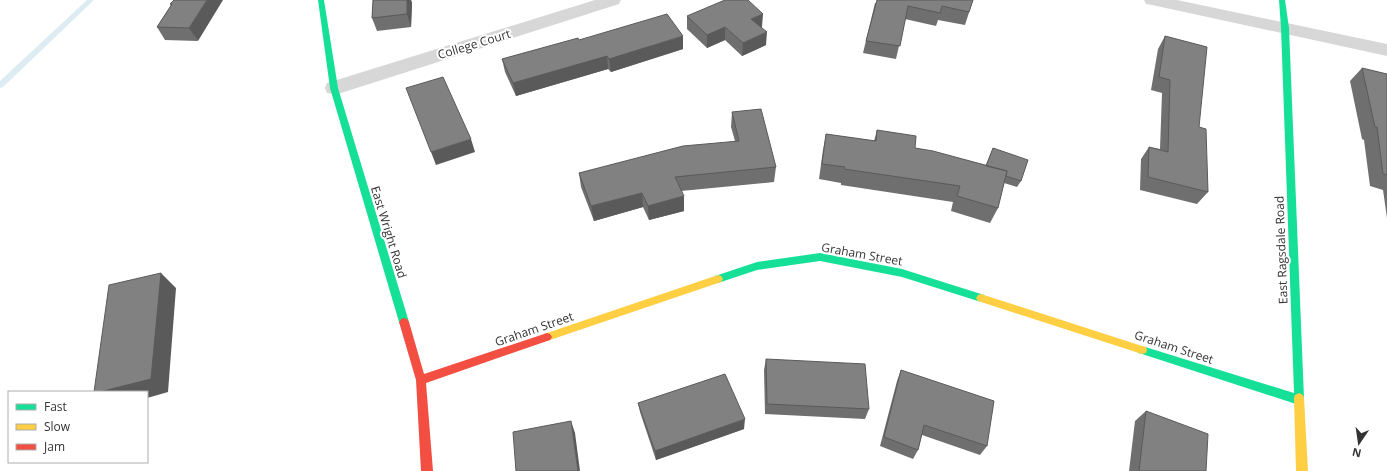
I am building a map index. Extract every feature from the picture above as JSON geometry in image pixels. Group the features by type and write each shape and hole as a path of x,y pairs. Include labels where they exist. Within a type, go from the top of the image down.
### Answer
{"street":[{"name":"East Wright Road","path":"321,0 334,88 421,380 428,471"},
{"name":"College Court","path":"334,88 613,0"},
{"path":"1152,0 1387,50"},
{"name":"East Ragsdale Road","path":"1282,0 1285,28 1302,471"},
{"name":"Graham Street","path":"421,380 757,266 820,257 902,273 1299,400"}],"building":[{"path":"174,0 207,0 189,28 157,27 172,4 170,4"},
{"path":"373,0 407,0 407,14 372,18"},
{"path":"725,0 748,0 763,14 751,19 767,32 743,43 725,27 707,35 687,16"},
{"path":"877,0 973,0 969,12 942,6 940,13 908,6 900,46 866,41"},
{"path":"667,14 683,36 609,59 607,56 513,83 502,59 578,38 579,40"},
{"path":"1165,36 1207,47 1199,127 1206,129 1208,192 1148,177 1149,147 1168,152 1170,80 1159,77"},
{"path":"1362,68 1387,74 1387,175 1383,174 1377,127 1375,127"},
{"path":"443,77 471,139 431,152 406,88"},
{"path":"761,109 776,167 675,177 684,196 648,206 642,193 591,206 579,173 683,146 739,141 732,112"},
{"path":"877,130 916,136 915,148 933,151 1007,171 998,208 957,196 960,186 844,169 845,167 822,164 826,134 876,141"},
{"path":"993,148 1028,160 1021,181 1006,176 1007,171 986,166"},
{"path":"161,273 151,379 103,391 94,391 109,285"},
{"path":"766,359 865,364 869,409 767,404"},
{"path":"901,370 994,401 987,446 924,425 918,450 884,437"},
{"path":"725,374 745,419 655,451 638,403"},
{"path":"1146,411 1208,434 1206,471 1139,471"},
{"path":"571,421 578,471 516,471 513,432"}],"waterway":[{"path":"0,85 91,0"}],"traffic: fast":[{"path":"321,0 334,88 404,322"},
{"path":"1282,0 1285,28 1299,398"},
{"path":"718,279 757,266 820,257 902,273 981,298"},
{"path":"1142,350 1299,400"}],"traffic: slow":[{"path":"547,337 718,279"},
{"path":"981,298 1142,350"},
{"path":"1299,398 1302,471"}],"traffic: jam":[{"path":"404,322 421,380 427,471"},
{"path":"421,380 547,337"}]}
